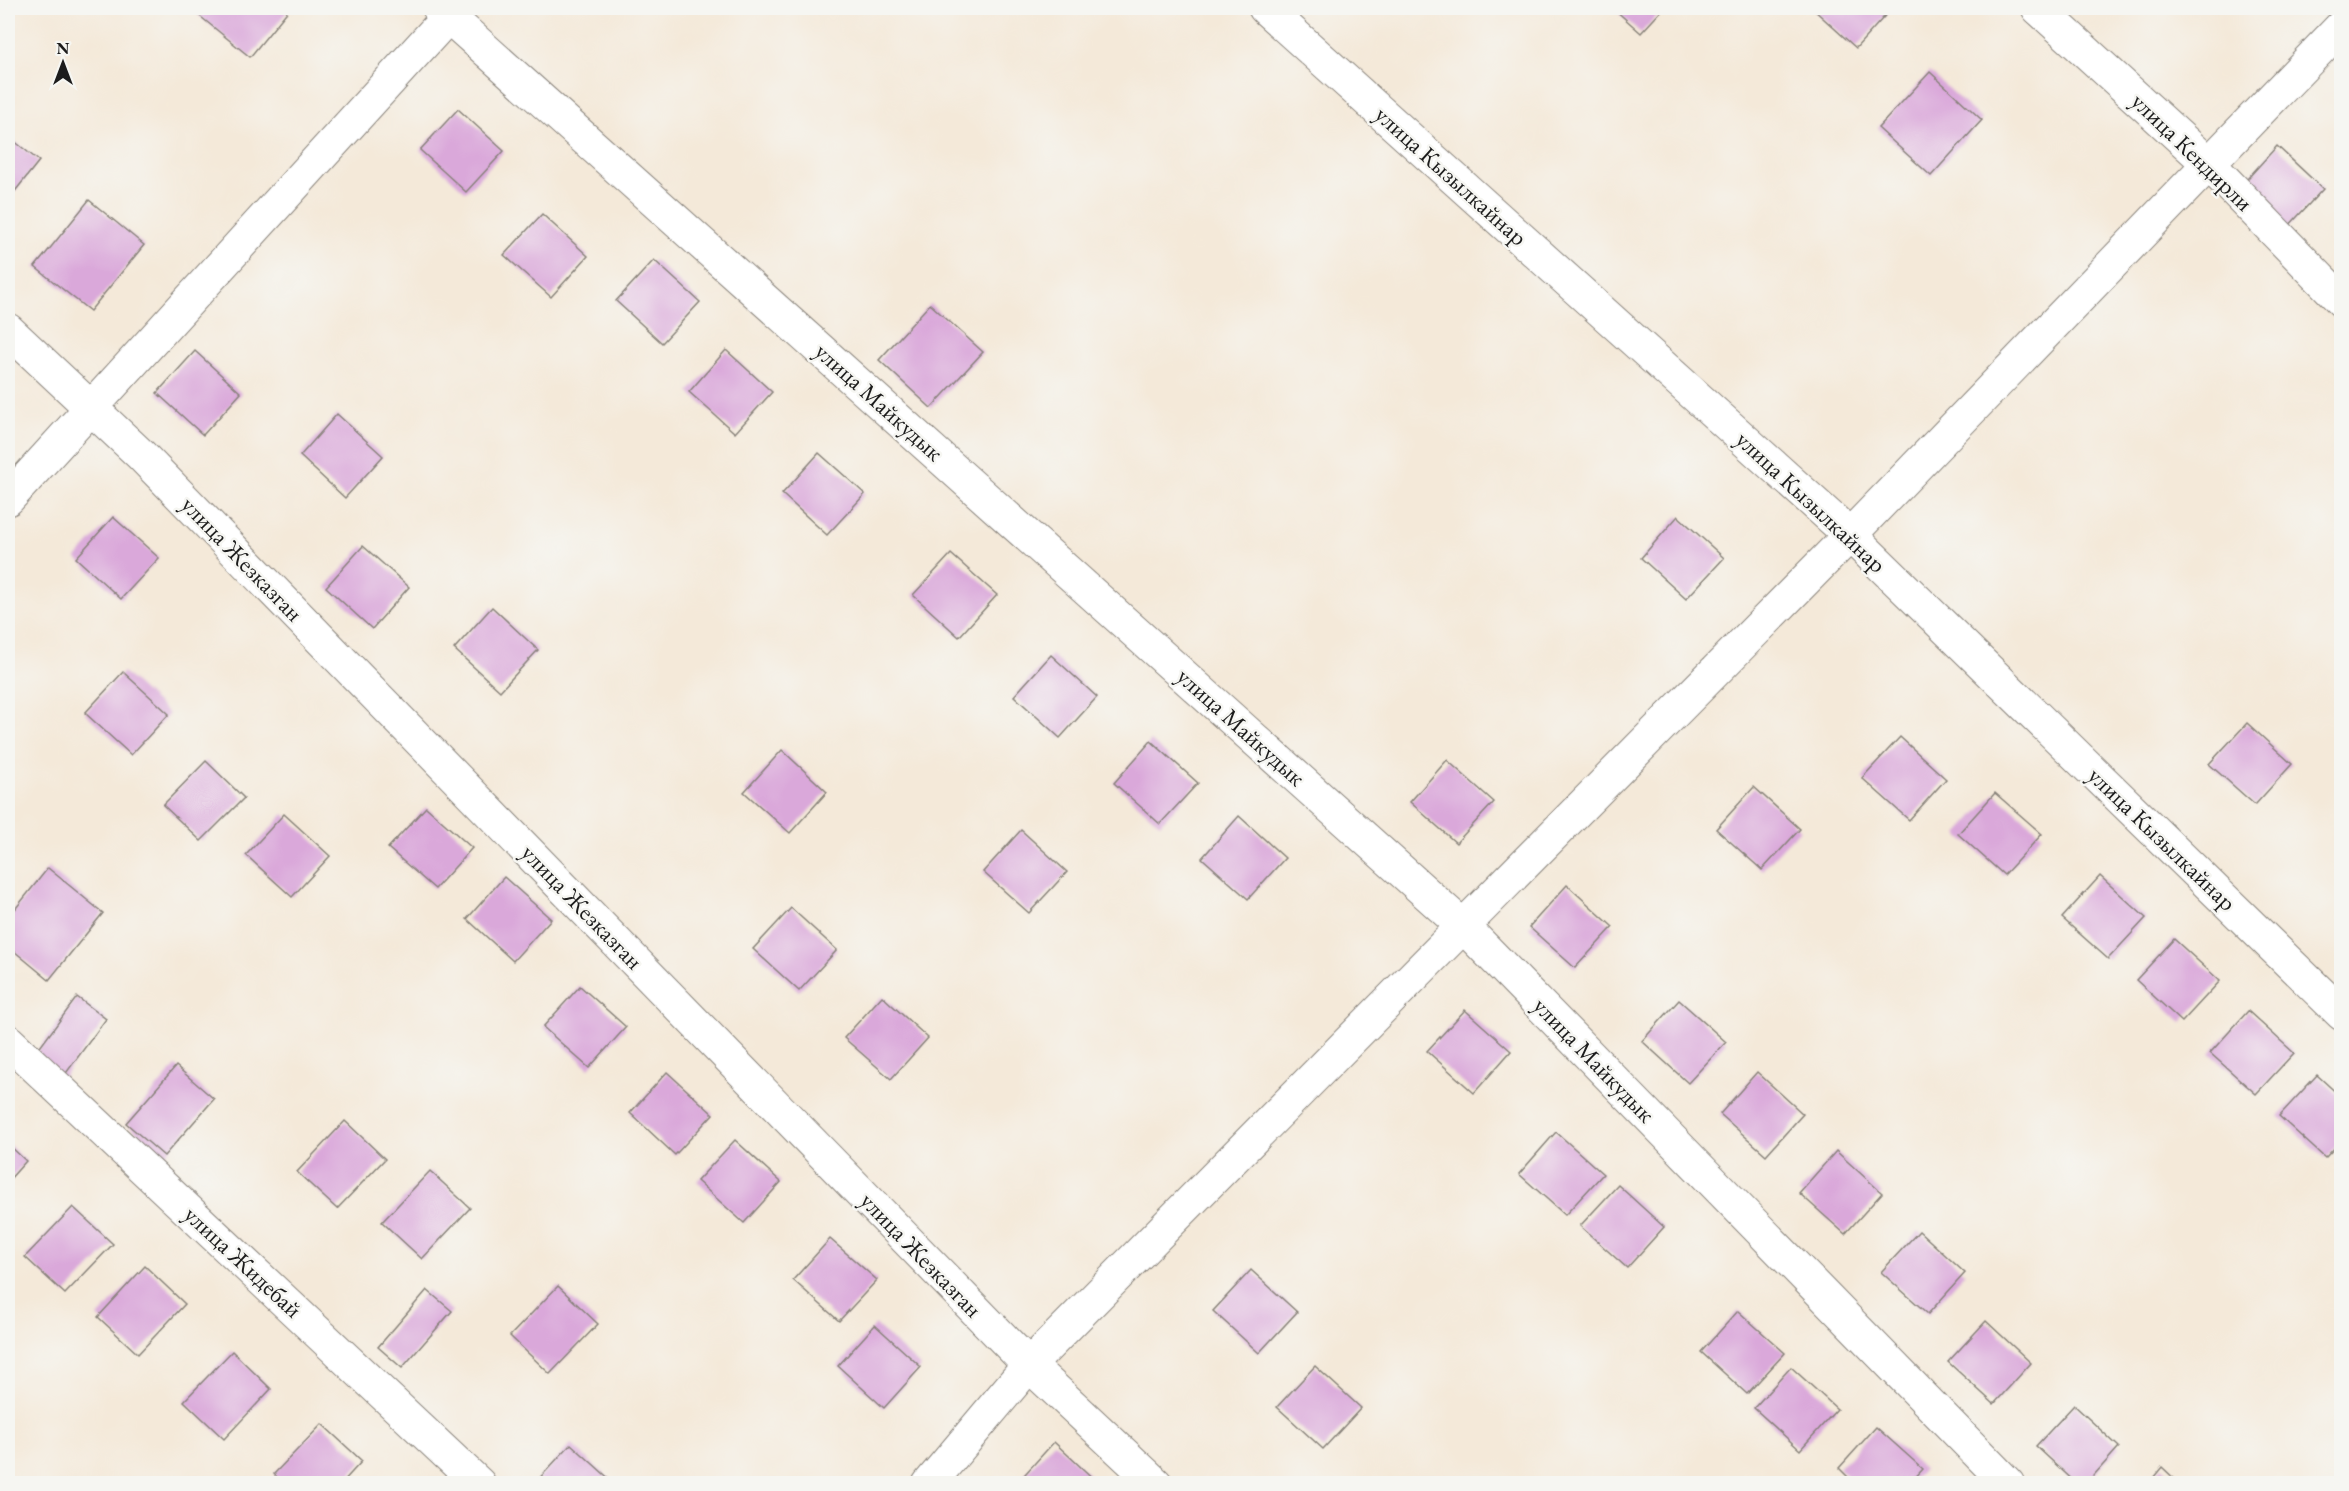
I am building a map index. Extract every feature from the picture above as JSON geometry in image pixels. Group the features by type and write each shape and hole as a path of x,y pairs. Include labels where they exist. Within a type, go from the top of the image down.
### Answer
{"street":[{"name":"улица Кызылкайнар","path":"1264,8 1850,536 2342,1014"},
{"name":"улица Кендирли","path":"2038,8 2208,163 2342,301"},
{"path":"8,499 448,10"},
{"name":"улица Майкудык","path":"448,10 1464,927 2008,1484"},
{"path":"929,1484 1029,1365 1850,536 2342,26"},
{"name":"улица Жезказган","path":"8,330 166,480 1029,1365 1156,1484"},
{"name":"улица Жидебай","path":"8,1041 479,1484"}],"building":[{"path":"200,8 290,8 250,57 196,13"},
{"path":"1613,8 1664,8 1641,33"},
{"path":"1812,8 1892,8 1856,48"},
{"path":"1930,72 1982,120 1931,176 1878,128"},
{"path":"458,109 504,151 466,192 420,150"},
{"path":"8,136 39,161 8,200"},
{"path":"2277,146 2323,189 2285,230 2239,188"},
{"path":"89,200 144,245 90,311 35,267"},
{"path":"542,214 588,256 551,297 504,255"},
{"path":"654,260 700,302 662,343 616,301"},
{"path":"930,304 983,352 931,408 879,360"},
{"path":"726,350 772,392 735,433 689,392"},
{"path":"195,351 241,393 203,435 157,393"},
{"path":"337,414 383,456 345,498 300,456"},
{"path":"819,453 865,494 827,535 782,494"},
{"path":"1678,516 1724,558 1686,599 1641,558"},
{"path":"113,517 159,558 121,599 76,558"},
{"path":"363,546 409,587 372,629 326,587"},
{"path":"951,554 997,595 959,637 913,595"},
{"path":"492,607 538,650 500,691 454,649"},
{"path":"1051,655 1097,697 1060,738 1014,696"},
{"path":"123,672 169,714 131,755 85,713"},
{"path":"2247,723 2292,764 2255,805 2209,764"},
{"path":"1900,737 1946,779 1909,820 1862,778"},
{"path":"1151,741 1198,783 1160,824 1114,783"},
{"path":"782,750 827,792 790,833 744,792"},
{"path":"1447,760 1494,802 1456,843 1410,802"},
{"path":"206,761 244,798 201,841 163,805"},
{"path":"1754,787 1800,829 1762,870 1716,829"},
{"path":"1995,793 2042,834 2004,875 1958,834"},
{"path":"426,807 472,848 435,889 388,848"},
{"path":"284,814 330,856 292,897 246,855"},
{"path":"1239,816 1285,858 1248,899 1202,858"},
{"path":"1021,830 1067,872 1029,913 983,872"},
{"path":"48,868 103,913 49,980 8,946 8,918"},
{"path":"2100,876 2146,918 2108,959 2062,918"},
{"path":"504,877 551,919 513,961 467,919"},
{"path":"1567,885 1613,927 1575,968 1529,927"},
{"path":"791,908 837,950 799,991 753,949"},
{"path":"2174,939 2220,981 2182,1022 2136,980"},
{"path":"580,986 626,1027 589,1068 543,1027"},
{"path":"882,996 928,1038 891,1079 844,1038"},
{"path":"77,997 106,1019 61,1080 32,1058"},
{"path":"1679,1000 1726,1042 1688,1083 1642,1041"},
{"path":"1465,1010 1511,1051 1474,1093 1427,1051"},
{"path":"2248,1011 2294,1053 2256,1094 2210,1053"},
{"path":"176,1066 214,1099 164,1156 126,1123"},
{"path":"667,1072 713,1114 675,1155 630,1113"},
{"path":"1757,1072 1803,1114 1766,1155 1720,1114"},
{"path":"2317,1075 2342,1098 2342,1140 2325,1158 2279,1116"},
{"path":"345,1121 385,1159 337,1209 297,1172"},
{"path":"1556,1132 1603,1174 1565,1215 1519,1174"},
{"path":"735,1140 781,1182 744,1223 697,1181"},
{"path":"8,1144 26,1161 8,1181"},
{"path":"1836,1151 1882,1193 1845,1234 1799,1193"},
{"path":"430,1171 470,1208 422,1259 382,1222"},
{"path":"1618,1185 1664,1227 1627,1268 1580,1226"},
{"path":"73,1207 113,1244 65,1294 25,1257"},
{"path":"1919,1231 1965,1273 1928,1314 1881,1272"},
{"path":"830,1239 877,1280 839,1321 793,1280"},
{"path":"145,1266 185,1304 138,1354 98,1317"},
{"path":"1251,1270 1297,1312 1259,1353 1213,1311"},
{"path":"558,1286 598,1324 550,1374 510,1336"},
{"path":"427,1290 452,1311 402,1368 378,1347"},
{"path":"1738,1311 1785,1353 1747,1394 1701,1352"},
{"path":"1986,1321 2031,1363 1994,1404 1948,1362"},
{"path":"875,1325 921,1367 884,1408 838,1366"},
{"path":"232,1351 271,1389 224,1439 184,1401"},
{"path":"1315,1366 1361,1408 1323,1449 1277,1407"},
{"path":"1791,1367 1837,1409 1800,1450 1754,1408"},
{"path":"2074,1405 2119,1447 2086,1484 2077,1484 2036,1446"},
{"path":"322,1424 362,1461 341,1484 284,1484 274,1474"},
{"path":"1876,1427 1923,1469 1909,1484 1855,1484 1839,1468"},
{"path":"1054,1442 1099,1484 1016,1484"},
{"path":"571,1444 615,1484 534,1484"},
{"path":"2162,1467 2180,1484 2148,1484"}]}
